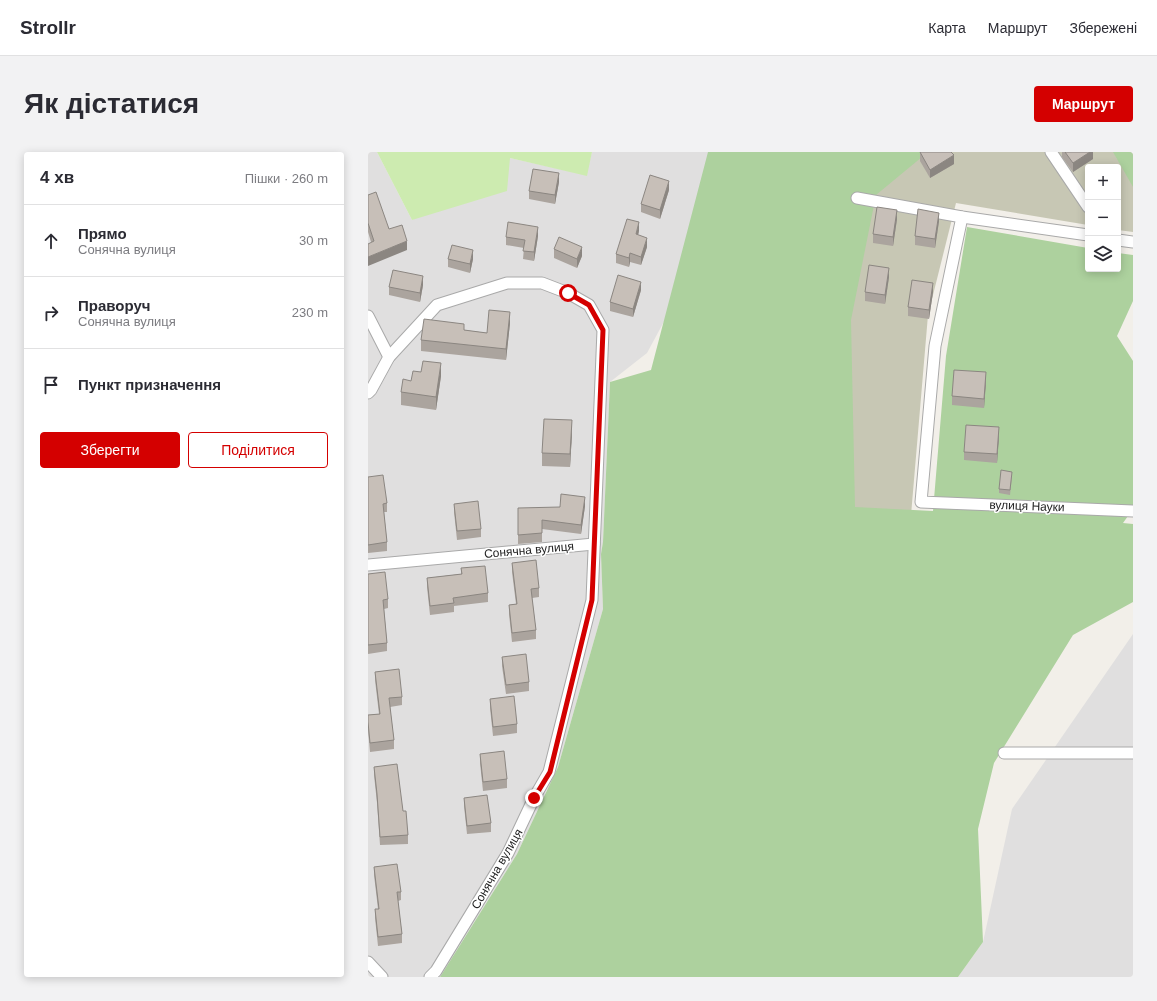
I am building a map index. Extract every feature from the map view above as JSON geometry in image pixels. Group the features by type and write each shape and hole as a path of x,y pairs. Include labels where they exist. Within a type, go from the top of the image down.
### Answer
{"street":[{"path":"1051,152 1085,203"},
{"path":"857,198 962,217 1085,235"},
{"name":"вулиця Науки","path":"962,217 935,346 921,502 1133,511"},
{"path":"1121,240 1133,242"},
{"name":"Сонячна вулиця","path":"368,393 389,357 437,305 507,283 542,283 568,293 589,305 603,330 592,600 550,772 534,798 508,853 436,971 430,977"},
{"path":"368,316 389,357"},
{"name":"Сонячна вулиця","path":"368,565 594,544"},
{"path":"1004,753 1133,753"},
{"path":"368,962 382,977"}],"shaded area":[{"path":"368,152 377,152 412,220 510,158 586,175 592,152 734,152 727,205 647,353 610,382 603,543 601,554 603,609 558,767 517,854 440,977 368,977"},
{"path":"897,152 1133,152 1133,232 1121,230 1121,164 1085,164 1085,224 956,203 928,315 910,527 827,538 838,307 877,175"},
{"path":"1133,634 1133,977 958,977 983,942 1012,809"}],"green space":[{"path":"377,152 592,152 587,176 510,158 507,191 412,220"},
{"path":"708,152 928,152 876,195 851,320 855,507 933,511 946,356 967,227 1085,247 1085,272 1121,272 1121,253 1133,255 1133,301 1117,336 1133,361 1133,509 1123,523 1133,524 1133,602 1073,635 994,763 978,829 983,942 958,977 440,977 517,854 558,767 603,609 601,554 603,542 610,382 651,370"},
{"path":"1113,152 1133,152 1133,187 1121,164"}],"building":[{"path":"920,152 951,152 954,155 930,170"},
{"path":"1065,152 1090,152 1073,163"},
{"path":"533,169 559,173 555,195 529,191"},
{"path":"650,175 669,181 660,210 641,204"},
{"path":"376,192 389,229 402,225 407,241 368,257 368,244 374,241 368,223 368,195"},
{"path":"877,207 897,210 893,237 873,234"},
{"path":"918,209 939,213 935,239 915,236"},
{"path":"627,219 639,222 636,234 647,238 641,257 630,253 629,258 616,254"},
{"path":"508,222 538,227 534,252 523,251 525,240 506,237"},
{"path":"559,237 582,247 577,259 554,249"},
{"path":"452,245 473,250 470,264 448,259"},
{"path":"869,265 889,268 885,295 865,292"},
{"path":"393,270 423,276 420,293 389,287"},
{"path":"618,275 641,282 633,309 610,302"},
{"path":"912,280 933,283 929,310 908,307"},
{"path":"489,310 510,312 506,349 421,340 424,319 464,324 464,330 487,333"},
{"path":"423,361 441,363 436,397 401,392 403,379 411,381 413,371 421,372"},
{"path":"954,370 986,372 984,399 952,396"},
{"path":"544,419 572,420 570,454 542,453"},
{"path":"966,425 999,427 997,454 964,452"},
{"path":"1001,470 1012,472 1010,490 999,489"},
{"path":"383,475 387,503 383,504 387,542 368,545 368,477"},
{"path":"561,494 585,497 581,525 542,520 542,533 518,535 518,508 560,507"},
{"path":"478,501 481,529 457,531 454,504"},
{"path":"536,560 539,588 531,589 536,630 512,633 509,605 517,604 512,563"},
{"path":"485,566 488,593 453,598 454,603 430,606 427,578 462,574 461,568"},
{"path":"385,572 388,599 383,600 387,643 368,645 368,574"},
{"path":"526,654 529,682 506,685 502,657"},
{"path":"399,669 402,697 389,698 394,740 370,743 368,715 380,714 375,672"},
{"path":"514,696 517,724 493,727 490,699"},
{"path":"504,751 507,779 483,782 480,754"},
{"path":"397,764 403,811 406,811 408,835 380,837 374,767"},
{"path":"487,795 491,823 467,826 464,798"},
{"path":"397,864 401,892 397,892 402,934 378,937 375,909 379,909 374,867"}],"route":[{"path":"534,798 550,772 592,600 603,330 589,305 568,293"}]}
